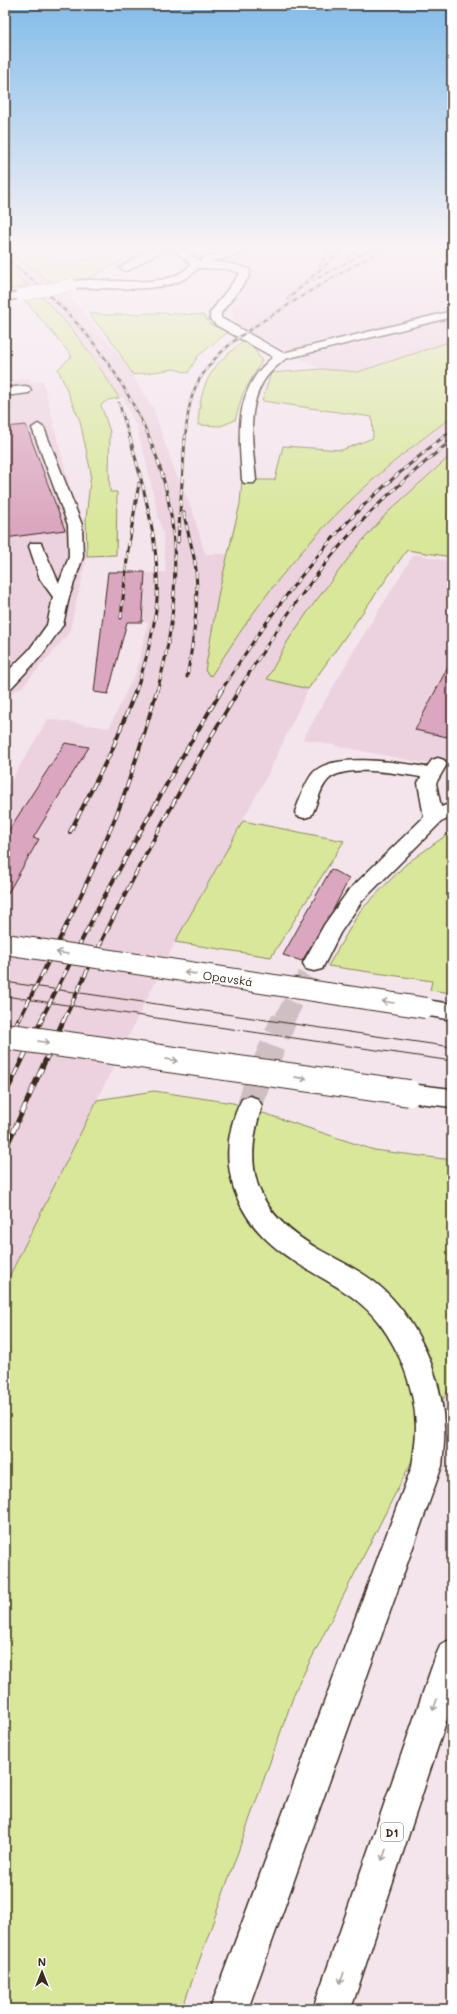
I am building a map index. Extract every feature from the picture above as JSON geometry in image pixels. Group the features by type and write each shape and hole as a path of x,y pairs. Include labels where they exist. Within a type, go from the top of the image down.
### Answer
{"main road":[{"path":"250,340 281,358"},
{"path":"249,480 246,432 250,392 260,374 271,363 281,358 351,340"},
{"path":"5,392 25,390"},
{"path":"5,684 35,653 55,625 61,597 76,557 75,525 38,428"},
{"path":"36,546 48,579 61,597"},
{"path":"304,812 321,777 333,769 358,767 435,769 428,783 434,818"},
{"path":"314,963 332,930 355,896 434,818 452,809"},
{"name":"Opavská","path":"5,944 452,1012"},
{"path":"5,1036 452,1098"},
{"path":"229,2009 427,1466 430,1426 424,1387 411,1349 388,1314 361,1287 302,1253 274,1232 255,1208 239,1165 240,1143 250,1106"},
{"name":"D1","path":"332,2009 452,1655"}],"shaded area":[{"path":"80,340 106,340 120,356 153,408 174,469 193,512 205,554 228,554 219,591 211,675 263,599 314,538 381,472 452,417 452,454 387,513 357,547 309,610 269,673 267,679 308,689 267,776 175,942 5,1285 5,791 48,719 109,728 137,670 148,623 142,622 145,573 166,572 163,533 159,519 157,518 158,514 136,426 123,398 119,398 95,359"},
{"path":"265,340 452,340 358,372 321,369"},
{"path":"30,378 30,383 43,381 87,556 69,633 23,686 5,697 5,381"},
{"path":"414,554 452,562 452,766 419,762 303,739 355,649"}],"green space":[{"path":"59,340 80,340 119,398 108,400 101,405 110,432 110,492 117,492 116,555 87,556 86,519 91,473 80,421 58,369 72,356"},
{"path":"111,340 218,340 198,356 188,373 174,369 133,375"},
{"path":"452,341 452,417 386,468 345,505 326,525 268,593 248,620 211,676 205,671 219,591 240,504 242,480 275,480 283,446 342,450 373,438 372,417 262,401 271,373 321,369 358,372"},
{"path":"243,342 253,347 262,361 243,393 235,420 221,426 198,425 201,398 209,377 222,359"},
{"path":"452,454 452,557 407,550 308,689 267,679 289,639 357,547 387,513"},
{"path":"243,821 344,841 271,957 175,942"},
{"path":"452,831 452,993 430,990 432,981 328,966 360,911 406,864"},
{"path":"154,1091 233,1103 374,1150 452,1160 452,1382 296,1689 182,2009 5,2009 5,1285 97,1100"}],"building":[{"path":"26,425 65,530 5,538 5,427"},
{"path":"108,572 145,572 142,622 127,622 108,694 94,692"},
{"path":"452,659 452,727 447,737 415,730"},
{"path":"65,743 89,747 33,838 39,839 5,898 5,832 7,833"},
{"path":"331,869 349,879 332,912 302,961 283,955"}],"tunnel":[{"path":"284,1020 314,963"},
{"path":"250,1106 256,1086 284,1019"}],"tram line":[{"path":"5,982 452,1047"},
{"path":"5,996 452,1061"}],"railway":[{"path":"91,340 122,385 137,411 150,439"},
{"path":"185,439 189,409 199,380 215,358 235,340"},
{"path":"119,403 130,439"},
{"path":"441,439 452,430"},
{"path":"130,438 150,517 156,558 157,579 156,611 152,634 147,657 136,691"},
{"path":"149,438 160,468 168,499 173,531 175,564 174,596 170,628 165,660 157,691"},
{"path":"178,542 185,438"},
{"path":"221,691 268,620 319,554 357,512 378,492 409,464 442,438"},
{"path":"238,691 296,602 346,539 396,488 452,440"},
{"path":"121,618 128,550 139,483"},
{"path":"184,513 195,563 197,583 195,624 187,677"},
{"path":"70,832 112,750 136,690"},
{"path":"19,1020 72,914 109,833 130,777 157,690"},
{"path":"41,1020 104,897 179,762 222,690"},
{"path":"64,1020 125,894 169,811 239,690"},
{"path":"5,1048 19,1019"},
{"path":"5,1095 42,1019"},
{"path":"5,1150 64,1019"}]}
